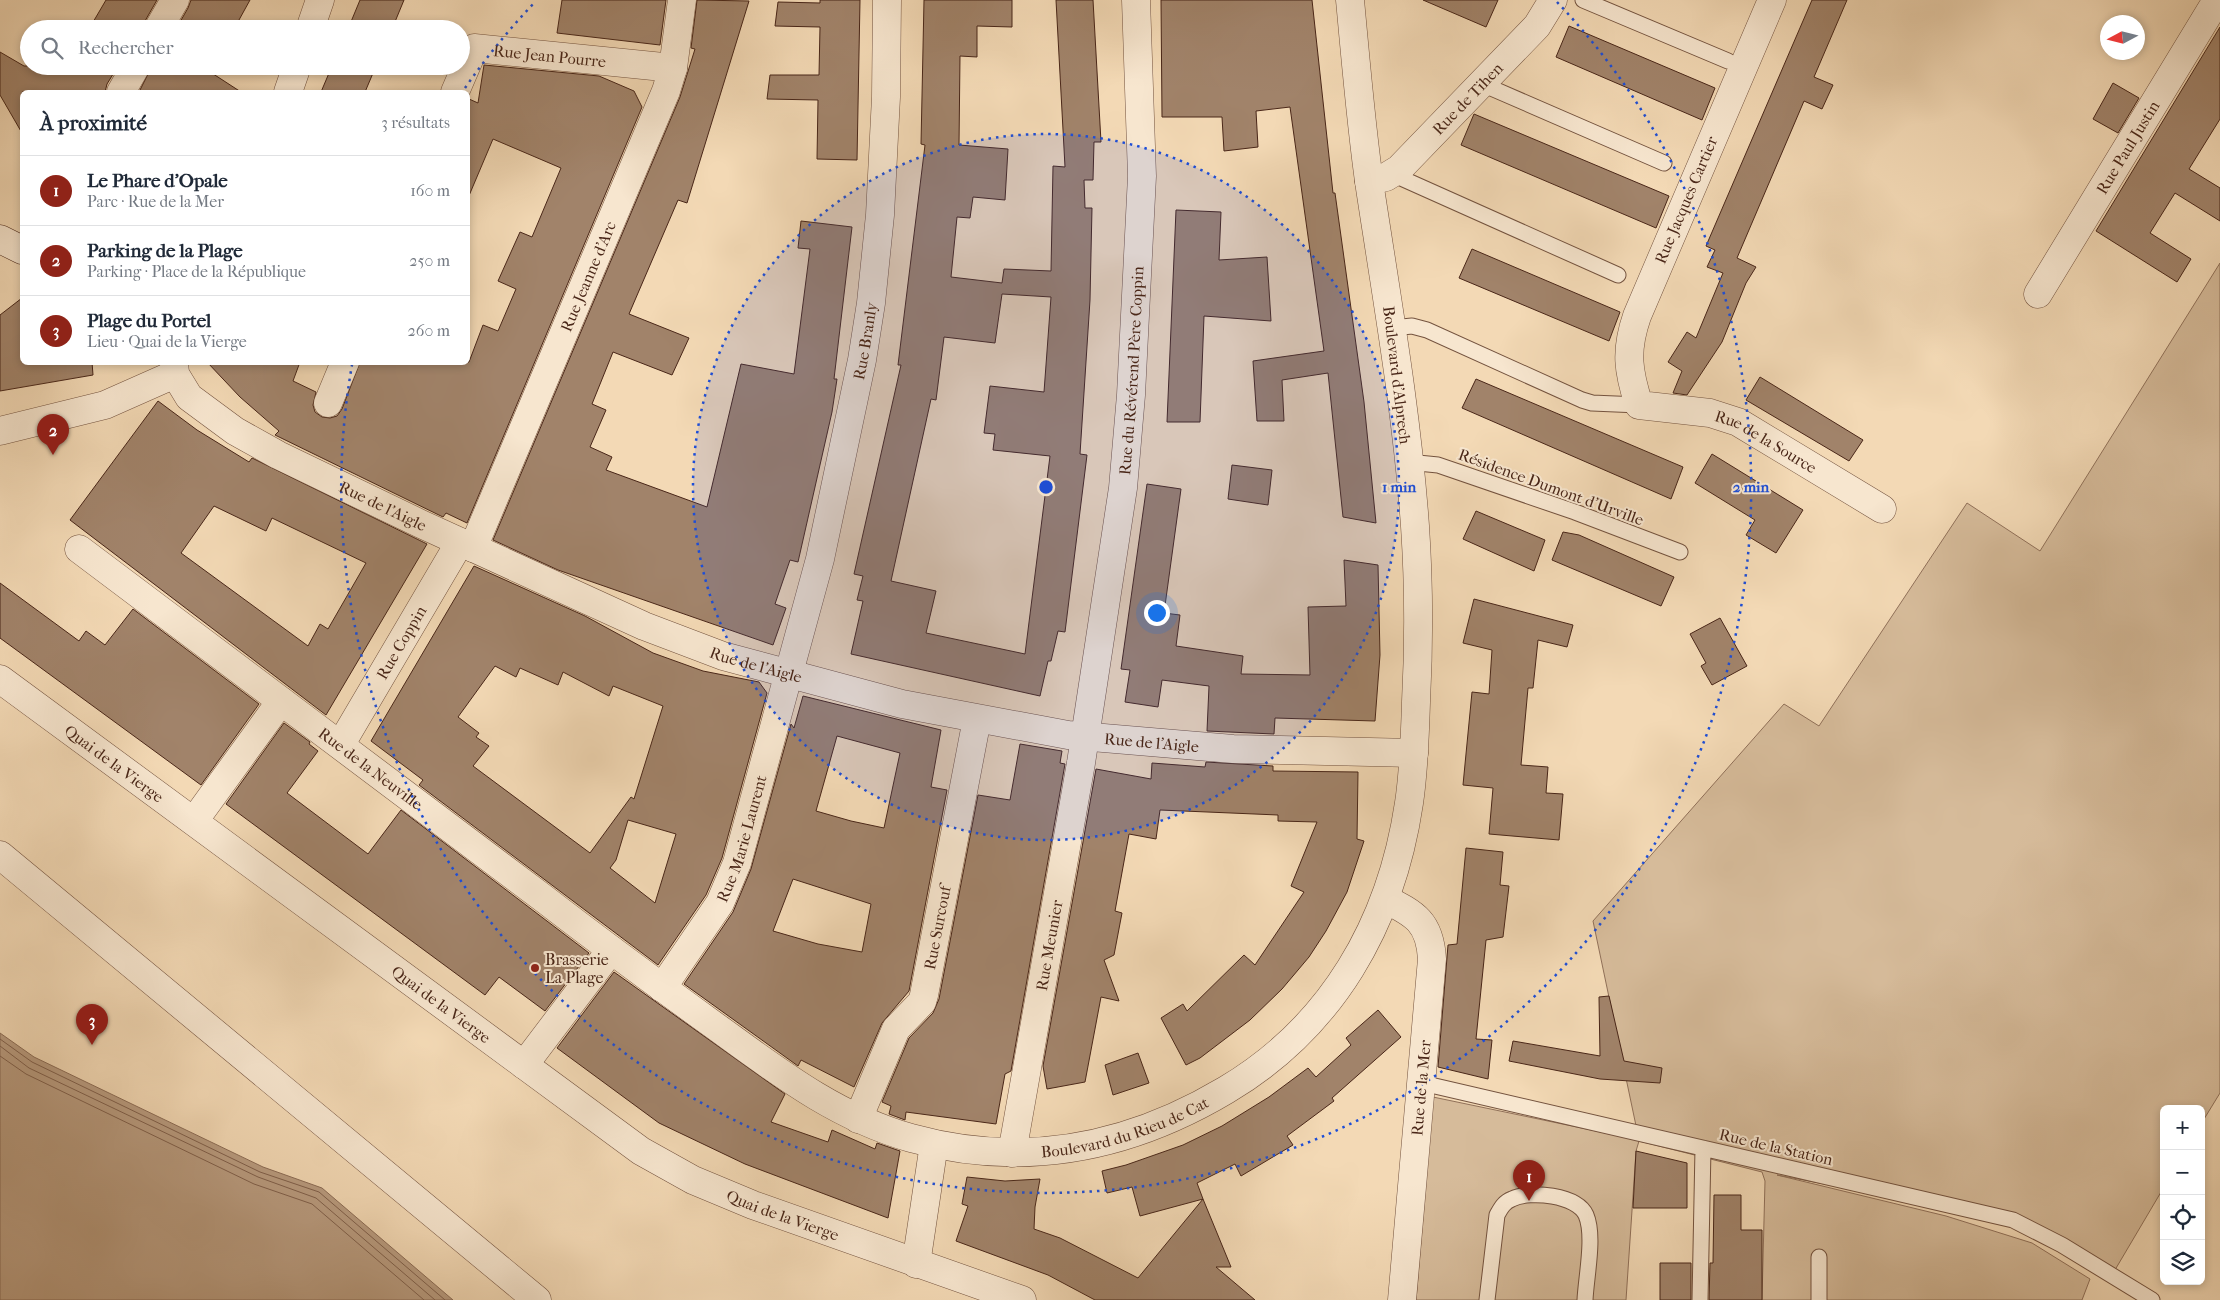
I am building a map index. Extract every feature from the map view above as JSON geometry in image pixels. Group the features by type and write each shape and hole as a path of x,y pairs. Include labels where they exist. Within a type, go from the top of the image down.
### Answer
{"street":[{"path":"163,20 175,0"},
{"path":"313,20 320,0"},
{"name":"Rue Jeanne d'Arc","path":"466,545 659,106 673,68 682,0"},
{"name":"Rue Branly","path":"788,674 820,559 856,396 871,302 882,184 887,0"},
{"name":"Rue du Révérend Père Coppin","path":"1085,736 1122,497 1130,403 1142,176 1136,0"},
{"name":"Boulevard d'Alprech","path":"1350,0 1380,178 1392,328 1408,462 1418,575 1418,647 1414,753"},
{"name":"Rue de Tihen","path":"1380,178 1399,169 1482,84 1537,26 1553,0"},
{"name":"Rue Jacques Cartier","path":"1639,405 1628,366 1629,343 1634,323 1772,0"},
{"name":"Rue Paul Justin","path":"2038,294 2217,0"},
{"name":"Rue Jean Pourre","path":"470,57 474,48 673,68"},
{"path":"122,90 131,75"},
{"path":"289,90 294,75"},
{"name":"Rue Jean Pourre","path":"456,90 462,75"},
{"path":"0,239 20,249"},
{"path":"328,403 344,365"},
{"path":"0,431 105,405 174,368"},
{"name":"Rue de l'Aigle","path":"174,368 189,397 235,431 303,468 466,545 675,639 723,656 902,704 976,719 1085,736 1233,749 1414,753"},
{"name":"Rue de la Source","path":"1639,405 1710,414 1738,422 1882,510"},
{"name":"Rue Coppin","path":"341,744 466,545"},
{"name":"Rue de la Neuville","path":"79,549 280,701 341,744 662,988"},
{"name":"Rue Marie Laurent","path":"662,988 708,923 730,883 751,817 788,674"},
{"name":"Quai de la Vierge","path":"0,679 641,1151 693,1180 761,1208 1022,1300"},
{"path":"194,821 280,701"},
{"name":"Rue Surcouf","path":"858,1118 896,1029 922,1002 976,719"},
{"name":"Rue Meunier","path":"1012,1153 1085,736"},
{"name":"Boulevard du Rieu de Cat","path":"662,988 805,1090 878,1128 934,1144 1012,1153 1058,1151 1128,1135 1188,1110 1253,1073 1288,1047 1330,998 1354,962 1384,899 1400,850 1409,805 1414,753"},
{"path":"0,855 537,1300"},
{"name":"Rue de la Mer","path":"1384,899 1419,919 1429,936 1432,947 1422,1084 1402,1300"},
{"path":"524,1065 610,950"},
{"path":"916,1264 934,1144"}],"lane":[{"path":"1583,0 1728,61"},
{"path":"1482,84 1664,163"},
{"path":"1380,178 1618,276"},
{"path":"1392,328 1412,326 1427,330 1582,400 1592,403 1639,405"},
{"name":"Résidence Dumont d'Urville","path":"1408,462 1438,465 1575,512 1680,552"},
{"name":"Rue de la Station","path":"1422,1084 2013,1220 2062,1245 2152,1300"},
{"path":"1700,1300 1703,1148"},
{"path":"1487,1300 1497,1215 1504,1204 1517,1196 1527,1195 1565,1199 1581,1207 1586,1216 1589,1226 1589,1247 1585,1300"},
{"path":"1819,1258 1819,1300"}],"shaded area":[{"path":"2220,263 2220,1093 2205,1117 2205,1105 2160,1105 2160,1194 2112,1275 2013,1220 1777,1175 1946,1216 2032,1243 2090,1279 2082,1300 1762,1300 1765,1181 1762,1172 1639,1141 1636,1151 1626,1300 1416,1300 1433,1097 1639,1140 1593,921 1784,704 1819,726 1967,503 2040,551"}],"water":[{"path":"0,1033 34,1057 263,1167 322,1188 453,1300 0,1300"}],"building":[{"path":"106,0 157,0 146,20 94,20"},
{"path":"191,0 250,0 239,20 181,20"},
{"path":"360,0 404,0 396,20 352,20"},
{"path":"562,0 666,0 660,45 557,33"},
{"path":"697,0 749,1 687,203 678,200 629,314 689,338 672,375 613,352 592,404 606,410 590,447 612,457 606,470 707,507 741,364 794,374 810,249 798,248 801,221 852,227 834,379 837,379 832,412 798,562 790,560 775,604 786,608 773,645 558,570 493,540 680,97 695,49 691,48"},
{"path":"820,0 860,0 857,160 817,159 818,100 767,99 770,75 819,75 820,27 775,26 778,2 820,3"},
{"path":"924,0 1012,0 1012,27 977,26 977,57 960,56 959,145 1008,149 1005,200 973,197 970,218 957,217 951,277 1002,283 1004,269 1051,271 1053,166 1065,167 1056,0 1093,0 1101,142 1094,142 1093,180 1084,180 1085,208 1092,208 1090,300 1080,454 1087,455 1065,632 1058,631 1051,661 1048,661 1040,696 851,654 863,601 857,600 863,576 854,574 901,365 898,365 925,145 921,144","holes":["1002,294 1051,297 1044,392 990,386 984,433 995,434 993,450 1050,456 1025,654 926,633 936,591 891,581 931,399 936,400 944,337 995,343"]},
{"path":"1161,0 1312,0 1333,193 1335,193 1364,402 1376,523 1343,517 1328,373 1282,380 1284,421 1257,421 1253,361 1324,351 1290,107 1256,111 1258,147 1224,151 1222,117 1162,117"},
{"path":"1423,0 1498,0 1486,27"},
{"path":"1812,0 1847,0 1814,77 1833,85 1822,109 1804,101 1737,258 1756,267 1746,283 1722,342 1687,395 1673,393 1682,371 1668,362 1687,332 1696,338 1723,273 1707,267 1715,250 1706,246"},
{"path":"1569,26 1715,88 1702,120 1556,57"},
{"path":"2220,27 2220,119 2189,169 2220,188 2220,221 2175,193 2150,233 2191,259 2177,282 2096,231"},
{"path":"0,52 20,64 20,75 112,75 106,90 20,90 20,130 0,95"},
{"path":"484,65 599,76 634,91 642,107 467,523 446,513 443,517 275,435 279,431 240,397 210,365 299,365 293,381 316,392 313,405 315,412 322,417 330,418 337,416 342,409 359,365 470,365 470,359 483,325 498,331 516,289 498,281 520,232 532,237 561,168 493,139 470,193 470,99 478,103"},
{"path":"148,75 215,75 238,90 140,90"},
{"path":"328,75 372,75 366,90 322,90"},
{"path":"2113,83 2139,98 2118,133 2093,119"},
{"path":"1474,114 1669,196 1656,228 1461,145"},
{"path":"1176,210 1221,212 1219,260 1267,257 1271,321 1204,316 1200,422 1167,422"},
{"path":"1472,249 1620,312 1609,341 1459,278"},
{"path":"20,300 20,365 92,365 93,375 0,391 0,315"},
{"path":"1760,377 1863,440 1849,461 1746,400"},
{"path":"1476,379 1683,467 1671,499 1462,408"},
{"path":"158,401 197,430 249,462 252,458 427,544 326,715 70,520","holes":["214,506 266,531 272,518 366,563 328,629 320,624 308,646 181,553"]},
{"path":"1712,454 1803,510 1776,553 1746,535 1755,520 1695,483"},
{"path":"1232,465 1272,470 1268,505 1228,499"},
{"path":"1147,484 1181,489 1164,613 1180,615 1176,646 1243,656 1241,674 1310,675 1308,607 1346,606 1344,560 1378,565 1380,655 1375,721 1275,718 1274,734 1207,731 1209,686 1162,680 1158,707 1125,702 1130,670 1121,669"},
{"path":"1476,511 1545,540 1534,571 1463,539"},
{"path":"1563,532 1579,535 1674,577 1661,606 1552,560"},
{"path":"474,566 585,616 653,653 703,671 759,682 767,693 722,858 706,895 658,965 419,785 423,780 371,741","holes":["495,666 516,677 520,668 558,685 563,672 609,696 613,686 663,706 634,799 631,797 590,853 473,766 489,746 476,737 479,733 458,717","628,820 676,834 655,903 610,868 616,860"]},
{"path":"0,583 79,641 86,631 105,645 133,609 259,704 201,785 0,638"},
{"path":"1474,599 1573,625 1567,647 1538,640 1533,688 1528,688 1521,765 1548,767 1546,793 1563,794 1559,840 1489,834 1493,788 1463,785 1472,692 1489,694 1492,650 1463,643"},
{"path":"1720,618 1747,666 1712,685 1701,666 1706,663 1690,634"},
{"path":"803,696 941,730 931,787 947,790 909,991 882,1023 854,1087 801,1060 798,1066 684,984 733,912 751,869 791,724 794,728","holes":["837,736 900,753 884,828 816,811","793,879 871,904 862,952 818,944 773,931"]},
{"path":"284,723 310,742 309,744 318,751 287,793 368,854 401,810 589,953 545,1011 499,977 485,995 226,804"},
{"path":"1020,744 1062,751 1060,763 1065,764 1011,1071 1005,1074 996,1124 906,1112 905,1120 889,1114 891,1106 882,1102 909,1038 933,1013 939,999 978,795 1010,800"},
{"path":"1206,762 1273,766 1273,771 1358,772 1357,839 1364,841 1347,892 1326,931 1309,957 1282,989 1250,1020 1200,1058 1186,1065 1161,1018 1183,1004 1187,1011 1244,955 1255,965 1304,892 1291,886 1317,822 1278,821 1278,815 1160,810 1156,839 1129,834 1115,911 1122,913 1114,955 1104,960 1119,1001 1101,997 1085,1082 1047,1089 1043,1066 1096,769 1151,779 1152,763 1205,767"},
{"path":"1466,848 1503,852 1500,885 1509,886 1503,937 1486,940 1476,1039 1492,1040 1488,1079 1438,1067 1448,945 1457,944"},
{"path":"614,972 785,1094 771,1122 828,1142 832,1130 875,1149 877,1143 900,1151 888,1218 745,1164 659,1123 557,1048"},
{"path":"1609,996 1624,1061 1662,1068 1660,1083 1600,1079 1509,1061 1513,1041 1600,1056 1599,997"},
{"path":"1378,1010 1401,1037 1332,1098 1334,1101 1287,1136 1293,1145 1241,1176 1235,1164 1197,1183 1203,1199 1140,1216 1132,1187 1107,1193 1102,1171 1126,1165 1183,1145 1222,1126 1269,1097 1308,1068 1316,1077 1351,1045 1346,1038"},
{"path":"1138,1053 1149,1083 1113,1095 1105,1065"},
{"path":"1636,1151 1687,1163 1687,1208 1633,1208"},
{"path":"967,1177 1005,1181 1040,1179 1035,1207 1034,1229 1060,1238 1138,1278 1203,1199 1231,1267 1216,1267 1255,1300 1095,1300 1048,1275 956,1241 968,1206 962,1204"},
{"path":"1714,1195 1741,1195 1741,1230 1762,1230 1762,1300 1709,1300 1710,1263 1713,1263"},
{"path":"1660,1263 1691,1263 1691,1300 1660,1300"}],"place":[{"name":"Parking de la Plage","path":"53,455"},
{"name":"Brasserie La Plage","path":"535,968"},
{"name":"Plage du Portel","path":"92,1045"},
{"name":"Le Phare d'Opale","path":"1529,1201"}]}
